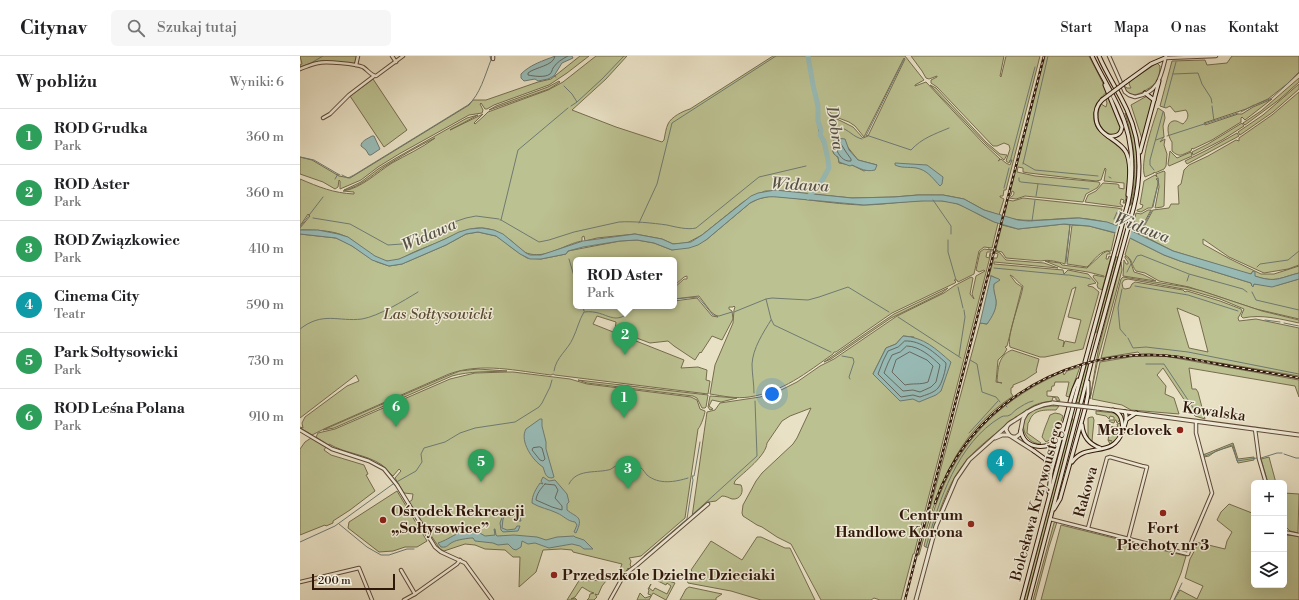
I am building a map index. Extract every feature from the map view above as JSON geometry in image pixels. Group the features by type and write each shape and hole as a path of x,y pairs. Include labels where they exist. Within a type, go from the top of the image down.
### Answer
{"main road":[{"path":"1092,56 1119,108 1129,138 1133,167 1128,204"},
{"path":"1081,403 1134,206 1139,181 1139,156 1135,132 1130,116 1099,56"},
{"path":"1128,204 1128,156 1122,146 1099,127 1096,118 1097,108 1102,100 1126,82 1165,57"},
{"path":"1104,80 1122,127 1120,133 1116,136 1112,137 1107,135"},
{"path":"1139,156 1159,81"},
{"path":"1145,93 1154,100"},
{"name":"Bolesława Krzywoustego","path":"1074,402 1128,204"},
{"path":"1070,402 1074,389 1081,375"},
{"path":"1086,404 1088,394 1088,378"},
{"name":"Kowalska","path":"1030,409 1040,405 1053,403 1299,435"},
{"name":"Bolesława Krzywoustego","path":"1022,600 1071,407 1061,434"},
{"name":"Bolesława Krzywoustego","path":"1030,600 1079,408"},
{"path":"916,600 936,526 956,479 964,466 990,441 1030,409"},
{"path":"990,441 1002,435 1018,436 1024,418 1030,409"},
{"path":"1052,512 1060,499 1085,409"},
{"path":"1113,410 1118,413 1122,419 1123,430"},
{"path":"1070,465 1080,454 1100,448 1110,447 1115,444 1120,439 1126,421 1127,416 1125,412"},
{"path":"1126,421 1129,417 1136,413"},
{"path":"1012,422 1017,422 1021,429 1022,436 1028,442 1041,447 1054,443 1061,434"},
{"path":"1082,422 1083,433 1086,439 1090,443 1100,448"},
{"path":"1007,426 1006,430 1011,436 1046,461 1051,472"},
{"path":"1048,500 1051,472 1061,434"}],"street":[{"path":"356,65 358,56"},
{"path":"392,56 396,62"},
{"path":"322,118 330,114 349,95 374,76 378,75 404,56"},
{"path":"1109,56 1125,92 1135,97 1152,89 1159,81 1165,57 1216,56"},
{"path":"1157,61 1163,66"},
{"path":"300,69 320,62 356,65 363,67 374,76"},
{"name":"Rakowa","path":"1050,519 1188,554 1192,540 1212,493 1196,432 1196,421"},
{"path":"1255,429 1259,459 1265,480"},
{"path":"300,430 338,452 377,465 384,469 394,480 435,547 441,552 460,560 469,566 492,600"},
{"name":"Rakowa","path":"1088,528 1107,458 1110,457 1147,467 1128,540"},
{"path":"610,600 624,575 708,504"},
{"path":"1287,532 1299,535"},
{"path":"404,600 415,594 457,564 460,560"},
{"path":"300,582 359,568 372,600"},
{"path":"401,570 415,594"}],"green space":[{"path":"300,56 357,56 356,61 353,64 321,61 300,69 300,65 302,64"},
{"path":"580,56 589,56 549,85 494,105 487,109 485,109 481,103 480,104 483,110 482,113 469,115 399,154 361,180 340,189 339,180 338,187 335,189 323,182 300,174 300,157 312,160 339,176 350,178 469,105 473,100 486,100 551,79"},
{"path":"596,56 627,56 606,79 572,110 616,127 662,142 664,140 668,124 674,117 690,109 773,56 807,56 816,101 819,135 824,146 828,166 826,173 819,186 808,194 783,191 765,191 743,202 702,235 687,243 673,244 662,239 635,234 597,238 585,241 584,236 582,237 582,241 537,255 524,251 500,233 489,229 478,228 464,231 399,259 386,261 375,257 342,235 324,231 300,230 310,216 308,214 300,226 300,179 333,191 354,194 354,192 343,191 350,189 344,190 361,182 396,158 467,118 478,115 450,130 483,114 474,123 475,124 488,112 548,90 563,82","holes":["435,138 392,163 363,183 350,189 360,184 396,159"]},
{"path":"809,56 905,56 924,80 915,86 926,82 1000,159 998,161 1001,159 1010,165 1012,160 1010,160 1009,163 1006,161 1010,149 1009,145 1004,143 993,146 937,87 931,83 931,80 937,76 929,79 926,78 911,56 1004,56 1001,77 1006,56 1040,56 1006,190 1004,190 1003,196 1000,196 1004,199 999,215 984,210 964,199 943,195 852,198 812,194 826,176 830,163 825,143 821,135","holes":["904,58 905,59 868,136 863,138 853,127 835,118 827,110 836,117 855,126 864,137","834,140 846,145 858,160 877,165 864,171 852,165 839,163 838,157 833,152"]},
{"path":"1045,56 1089,56 1107,91 1096,105 1094,111 1094,122 1100,132 1122,148 1127,157 1127,186 1125,203 1123,203 1124,200 1121,199 1120,204 1123,206 1122,207 1085,202 1088,195 1096,191 1103,183 1117,184 1119,185 1119,188 1124,189 1124,183 1104,181 1105,168 1101,180 1096,181 1023,172 1023,168 1018,167 1017,172 1035,176 1099,182 1100,184 1097,188 1086,194 1083,202 1025,196 1016,199 1009,198 1014,194 1012,191 1009,197"},
{"path":"1232,56 1299,56 1299,72 1268,99 1246,109 1204,123 1205,125 1242,114 1253,107 1272,99 1245,120 1242,117 1241,122 1212,140 1193,149 1192,148 1191,151 1183,155 1177,155 1172,151 1172,142 1168,134 1168,127 1170,122 1173,121 1183,124 1188,118 1188,114 1186,110 1175,112 1170,106 1166,108 1160,106 1172,61 1205,60 1207,65 1227,63"},
{"path":"1157,63 1160,66 1160,70 1157,81 1146,90 1135,95 1130,95 1124,86 1131,88 1129,84 1130,81"},
{"path":"1299,78 1299,82 1280,99 1245,125 1243,123 1261,111"},
{"path":"373,79 407,130 384,147 350,96"},
{"path":"559,81 560,82 549,89 489,110 548,87"},
{"path":"1299,84 1299,89 1273,112 1240,135 1238,132 1263,115"},
{"path":"930,85 936,88 986,142 1000,154 1007,155 1004,160 986,144"},
{"path":"1299,92 1299,265 1288,269 1264,273 1229,257 1203,239 1203,244 1261,274 1274,274 1299,266 1299,273 1277,279 1261,278 1254,276 1253,271 1251,274 1245,273 1173,251 1140,234 1153,210 1169,208 1171,204 1179,204 1178,186 1181,184 1184,170 1189,165 1236,140 1239,141 1239,138 1272,115"},
{"path":"1147,96 1152,102 1142,139 1131,105"},
{"path":"1109,97 1121,126 1120,130 1116,134 1112,135 1104,130 1098,118 1101,104 1106,107 1106,100"},
{"path":"1158,108 1164,112 1165,118 1163,126 1164,137 1160,142 1165,139 1164,145 1167,154 1166,166 1164,169 1145,177 1145,153"},
{"path":"1125,113 1130,123 1136,146 1137,158 1136,182 1131,205 1135,169 1133,147"},
{"path":"1242,123 1244,126 1222,140 1193,155 1192,152"},
{"path":"1237,133 1239,136 1187,164 1185,161 1207,150"},
{"path":"1170,151 1177,158 1191,152 1192,156 1169,166"},
{"path":"1164,171 1164,206 1155,208 1159,187 1158,178 1156,179 1158,184 1152,208 1148,208 1141,212 1137,211 1142,208 1143,205 1140,204 1144,181 1155,175 1157,177 1156,174"},
{"name":"Las Sołtysowicki","path":"771,196 862,205 929,200 957,204 998,223 992,248 984,247 979,251 974,274 958,282 957,280 954,280 956,282 955,283 892,313 834,352 804,375 773,391 739,398 710,394 715,365 733,323 734,306 729,307 732,311 733,319 722,340 712,336 695,360 668,341 650,343 615,330 616,322 597,316 593,324 684,360 681,368 698,367 707,370 706,380 710,381 708,394 500,368 461,370 312,435 300,428 303,428 302,423 305,417 347,386 359,381 356,375 300,418 300,234 336,238 349,244 377,262 389,266 402,264 446,245 466,234 478,232 496,236 527,258 541,259 566,254 568,251 620,241 637,240 654,243 672,250 706,240 750,203 758,199"},
{"path":"1023,198 1122,209 1117,226 1098,220 1078,218 1022,220 1004,217 1008,200 1013,201"},
{"path":"1151,210 1138,234 1132,231 1136,213 1141,214"},
{"path":"1064,224 1070,225 1065,264 1044,260 1006,258 1002,252 988,249 998,251 996,249 1002,225 1018,229"},
{"path":"1072,225 1089,226 1115,233 1111,251 1100,254 1087,267 1067,264"},
{"path":"1130,238 1164,255 1251,283 1252,286 1254,284 1278,285 1299,279 1299,319 1256,309 1189,287 1159,281 1145,273 1136,271 1131,260 1125,255"},
{"path":"984,249 991,250 991,252 987,252 986,257 989,258 991,253 901,600 880,600 874,598 871,600 821,600 791,544 743,516 743,505 756,481 762,473 793,444 811,408 790,416 782,421 767,443 763,453 735,481 734,484 741,485 742,487 740,497 732,499 722,496 716,501 709,502 692,517 707,412 715,410 720,403 760,397 781,390 797,382 897,316 944,293 971,277 973,278 970,294 974,299 972,294 976,276 985,271 979,272 976,270 980,252","holes":["903,336 914,337 900,401 873,374 886,348 896,344"]},
{"path":"995,251 1000,253 1006,260 1044,263 1058,268 994,262 994,264 1063,270 1064,274 1068,270 1088,274 1096,283 1088,286 1093,287 1099,292 1083,349 1040,357 1010,347 1009,342 1011,331 1007,346 1005,347 1007,349 998,360 996,382 1002,383 997,382 1001,359 1007,352 1012,350 1039,359 1037,372 1025,380 1013,385 1011,388 1011,393 1013,396 993,411 976,428 962,446 941,486 918,555 980,323 987,324 996,306 994,283 999,280 989,276 994,258 997,258 998,254 995,253","holes":["1010,275 1023,286 1014,319 1022,287 1016,283","1076,287 1068,317 1081,320 1075,343 1065,341 1063,347 1064,341 1058,339 1072,289"]},
{"path":"1107,251 1110,252 1110,254 1107,254 1106,259 1108,259 1109,256 1111,257 1102,290 1098,288 1098,283 1093,277 1094,275 1104,276 1062,268 1045,261 1087,268"},
{"path":"1125,256 1130,260 1134,272 1156,281 1123,276 1124,260 1126,264 1128,264"},
{"path":"1116,257 1118,257 1098,331 1095,333"},
{"path":"1121,262 1122,270 1098,359 1090,399 1099,346"},
{"path":"1123,277 1186,287 1262,311 1299,320 1299,323 1264,317 1243,318 1241,316 1244,309 1220,299 1189,290 1128,279 1124,280 1122,283 1123,288 1125,289 1130,288 1135,282 1183,290 1185,292 1187,291 1241,309 1242,311 1238,318 1239,321 1256,319 1299,328 1299,376 1178,356 1140,354 1138,352 1101,358 1121,279","holes":["1177,308 1199,317 1208,352 1189,348"]},
{"path":"948,288 942,293 891,318 831,359 824,362 894,314"},
{"path":"1136,356 1164,356 1299,380 1299,397 1295,386 1189,368 1192,389 1196,389 1198,392 1205,419 1195,416 1163,368 1157,375 1166,386 1165,394 1174,398 1179,414 1131,410 1122,405 1092,399 1100,362"},
{"path":"1089,364 1079,403 1076,402 1086,365"},
{"path":"1080,367 1069,397 1066,396 1069,382 1055,382 1051,391 1047,391 1047,396 1058,397 1060,401 1053,397 1052,401 1040,403 1031,407 1008,422 977,449 967,460 951,483 938,515 928,548 924,546 940,494 961,454 974,436 989,420 1023,393 1063,372 1064,375 1067,371"},
{"path":"478,369 507,371 472,372 452,376 334,428 323,430 447,376 460,371"},
{"path":"513,372 570,379 587,384 691,397 697,400 700,409 705,411 703,420 698,429 685,518 641,556 629,558 631,561 630,570 628,568 625,572 620,569 622,564 573,552 572,550 543,550 536,572 519,587 520,557 513,557 505,550 485,549 475,545 465,544 444,551 440,549 409,502 412,500 413,494 404,493 395,478 401,471 399,469 393,476 376,461 342,450 329,444 328,445 316,437 318,433 335,429 450,379 475,373"},
{"path":"578,380 708,395 706,407 702,408 697,398 693,396 587,383"},
{"path":"710,396 737,398 721,402 712,400 709,406 713,409 710,410 708,407"},
{"path":"1051,406 1059,406 1056,410 1043,410 1036,412 1028,423 1027,433 1041,443 1035,443 1030,440 1024,432 1023,427 1026,417 1032,411"},
{"path":"1096,411 1114,413 1120,418 1119,421 1117,423 1116,420 1114,423 1110,422 1109,420 1114,420 1114,417 1110,416 1109,419 1106,416 1096,414"},
{"path":"1055,413 1063,416 1059,428 1053,437 1046,442 1042,437 1050,415"},
{"path":"1093,417 1094,420 1092,441 1088,440 1088,418"},
{"path":"1072,418 1074,422 1027,600 1024,600"},
{"path":"1121,423 1121,430 1117,438 1110,444 1108,440 1109,435 1114,435 1115,429 1111,428 1112,426 1118,427 1117,424"},
{"path":"311,438 326,447 324,450 331,455 364,465 368,474 366,475 375,491 333,521 333,523 300,535 300,449 305,442"},
{"path":"1233,443 1238,459 1254,457 1254,460 1238,463 1232,446 1216,451 1209,456 1204,457 1203,455"},
{"path":"1269,457 1275,480 1267,480 1261,459"},
{"name":"Ośrodek Rekreacji „Sołtysowice”","path":"397,491 427,541 417,547 405,547 393,551 379,552 348,528 349,522"},
{"path":"1287,493 1299,494 1298,533 1290,531 1287,528"},
{"path":"1229,504 1251,513 1251,588 1287,588 1287,535 1299,537 1299,600 1174,600 1180,590 1197,599 1203,586 1185,578 1190,559 1197,546 1196,542 1225,549 1232,532 1217,520 1221,512"},
{"path":"1056,522 1035,600 1033,600 1054,523"},
{"path":"1061,525 1186,556 1170,600 1041,600"},
{"path":"757,537 761,537 785,548 790,548 815,600 761,600 731,591 688,583 687,580 692,571 691,570 711,541 742,560"},
{"path":"659,578 675,583 666,600 653,593 649,600 637,600 640,593 645,598 651,596 648,594 648,589 651,584 649,588 653,591 655,588 667,594 671,586 667,583 666,585 658,581"},
{"path":"580,579 584,580 583,582 585,580 606,581 598,595 595,594 597,597 594,600 587,600 590,594 594,593 582,587 575,597 571,599 575,598 577,600 567,600"},
{"path":"689,587 722,594 716,598 716,600 680,600 686,589"}],"water":[{"path":"555,56 572,56 573,58 562,63 554,76 548,79 524,81 521,78 521,74 529,68"},
{"path":"374,136 380,149 369,155 361,144"},
{"path":"835,138 845,139 849,150 858,160 877,165 875,170 872,171 861,169 839,162 838,157 834,154 832,149"},
{"path":"895,163 927,165 943,177 942,184 940,186 923,170 898,166 895,165"},
{"path":"775,190 852,198 943,195 964,199 984,210 1018,220 1028,221 1079,218 1107,222 1132,231 1173,251 1251,274 1253,271 1255,272 1255,276 1273,279 1299,273 1299,279 1272,287 1254,284 1253,287 1251,283 1164,255 1124,235 1089,226 1064,224 1018,229 994,222 958,204 942,201 864,205 766,197 750,203 706,240 689,248 672,250 654,243 637,240 620,241 583,247 568,251 566,254 541,259 530,259 520,254 496,236 478,232 466,234 446,245 402,264 389,266 372,260 352,246 336,238 300,234 300,230 318,230 348,237 375,256 387,261 399,259 459,232 469,229 482,228 494,230 503,234 530,255 541,255 583,241 635,234 662,239 673,244 691,242 751,196 758,193"},
{"path":"991,276 1000,280 994,284 996,307 987,324 980,323"},
{"path":"903,336 917,339 929,344 951,362 941,391 936,395 919,402 913,399 900,401 873,374 886,348 896,344"},
{"path":"542,419 546,449 554,477 552,478 547,476 543,467 531,456 524,439 526,429"},
{"path":"543,477 549,481 555,480 567,494 569,502 567,504 567,510 579,520 576,533 574,532 577,525 575,522 532,503 533,497 540,483 543,484 541,481"},
{"path":"506,513 514,513 518,515 521,521 519,521 516,516 505,516 503,519 502,528 507,530 515,529 517,526 520,526 518,531 503,532 501,530 500,523 503,515"},
{"path":"478,529 478,532 485,536 495,535 495,529 497,536 514,535 537,537 546,540 557,537 574,536 584,540 593,549 584,549 580,546 572,544 549,548 535,543 528,544 522,541 521,547 516,550 508,544 498,545 475,541 473,538 457,541 445,547 441,547 438,543 467,530 477,531"}],"pier":[{"path":"1118,224 1132,229 1129,240 1115,235"}],"waterway":[{"path":"300,67 323,56"},
{"path":"342,175 348,178 354,175 468,105 476,96 482,84 491,60 490,56"},
{"path":"577,102 624,56"},
{"path":"639,223 657,184 672,123 776,56"},
{"name":"Dobra","path":"808,56 818,106 818,121 821,130 820,135 824,141 829,168 819,186 808,197"},
{"path":"1023,164 1048,56"},
{"path":"866,136 904,59"},
{"path":"1164,107 1176,62"},
{"path":"1010,162 1035,67"},
{"path":"1173,74 1198,73 1202,84 1211,98 1212,103"},
{"path":"1257,104 1272,98 1299,73"},
{"path":"564,86 577,102 571,106"},
{"path":"1241,112 1254,105"},
{"path":"1212,106 1214,121"},
{"path":"500,220 518,150 568,108"},
{"path":"1154,170 1150,165 1150,160 1163,112"},
{"path":"1167,136 1238,113"},
{"path":"835,138 831,133 831,129 841,128 862,139"},
{"path":"866,135 911,150 924,139 949,128"},
{"path":"1156,140 1164,137"},
{"path":"300,157 314,160 338,174"},
{"path":"1023,163 1035,170 1098,176"},
{"name":"Widawa","path":"501,220 539,242 574,232 619,222 643,222 693,229 759,177 806,166"},
{"path":"1004,188 1009,168"},
{"path":"335,179 338,174 340,175"},
{"path":"1019,178 1019,181 1021,182 1089,189"},
{"path":"1153,207 1158,178"},
{"path":"1036,196 1038,184"},
{"path":"300,227 323,197"},
{"path":"933,200 951,226 951,234"},
{"path":"1032,221 1035,200"},
{"name":"Widawa","path":"1139,234 1152,210"},
{"name":"Widawa","path":"1114,219 1117,212"},
{"name":"Widawa","path":"313,218 350,224 388,245 402,244 466,218 476,216 499,219"},
{"path":"1066,262 1070,225"},
{"path":"948,240 948,252 956,280"},
{"path":"1257,267 1260,264 1288,260 1299,251"},
{"path":"1133,263 1137,256 1141,255 1189,274 1243,289 1247,292"},
{"path":"569,259 573,273"},
{"path":"1127,272 1131,264"},
{"path":"994,268 1069,275 1090,279"},
{"path":"1187,281 1189,275"},
{"path":"1135,286 1188,295 1238,311"},
{"path":"766,299 808,300 848,287 889,312"},
{"path":"958,287 963,308"},
{"path":"1122,289 1118,308 1120,329 1126,336"},
{"path":"300,329 316,320 331,318 353,320 376,315 418,292"},
{"path":"1252,292 1256,300 1299,310"},
{"path":"677,299 698,297 713,315 719,316 732,312"},
{"path":"734,312 766,299 774,325 831,352"},
{"path":"554,371 557,362 571,342 584,312 599,313 616,318 622,317 633,309"},
{"path":"959,356 965,317 964,310"},
{"path":"898,317 961,358"},
{"path":"754,393 752,367 754,352 771,320"},
{"path":"1265,320 1280,322"},
{"path":"1284,323 1299,326"},
{"path":"1128,338 1133,348 1146,347 1188,352 1299,374"},
{"path":"842,356 853,358 854,362 849,377 850,379"},
{"path":"970,360 977,364 982,392 996,397 1000,402"},
{"path":"1146,364 1164,364 1198,415"},
{"path":"300,542 335,526 393,484 416,471 422,462 421,454 424,448 445,442 460,433 475,428 515,422 539,407 550,387 552,380"},
{"path":"692,515 757,456 755,401"},
{"path":"969,433 998,401"},
{"path":"926,547 937,511 952,474 961,457 986,428 1001,417 1009,416 1023,405 1033,401"},
{"path":"644,556 687,519 693,480 692,476 694,476 700,442"},
{"path":"1205,454 1205,456 1233,445 1237,461 1257,458"},
{"path":"1261,458 1282,453"},
{"path":"1284,454 1299,458"},
{"path":"569,484 576,476 586,472 609,470 622,463 633,463 638,465 647,475 657,480 667,482 688,478"},
{"path":"339,524 367,547 381,555 389,555 407,549 414,549"},
{"path":"1174,600 1182,583"}],"railway":[{"path":"905,600 1044,56"},
{"path":"935,503 950,470 969,440 992,415 1019,394 1049,377 1082,365 1116,357 1161,355 1299,378"}],"place":[{"name":"ROD Aster","path":"625,355"},
{"name":"ROD Grudka","path":"624,418"},
{"name":"ROD Leśna Polana","path":"396,427"},
{"name":"Merclovek","path":"1180,430"},
{"name":"Park Sołtysowicki","path":"481,482"},
{"name":"Cinema City","path":"1000,482"},
{"name":"ROD Związkowiec","path":"628,489"},
{"name":"Fort Piechoty nr 3","path":"1163,513"},
{"name":"Ośrodek Rekreacji „Sołtysowice”","path":"383,520"},
{"name":"Centrum Handlowe Korona","path":"971,524"},
{"name":"Przedszkole Dzielne Dzieciaki","path":"554,575"}]}
